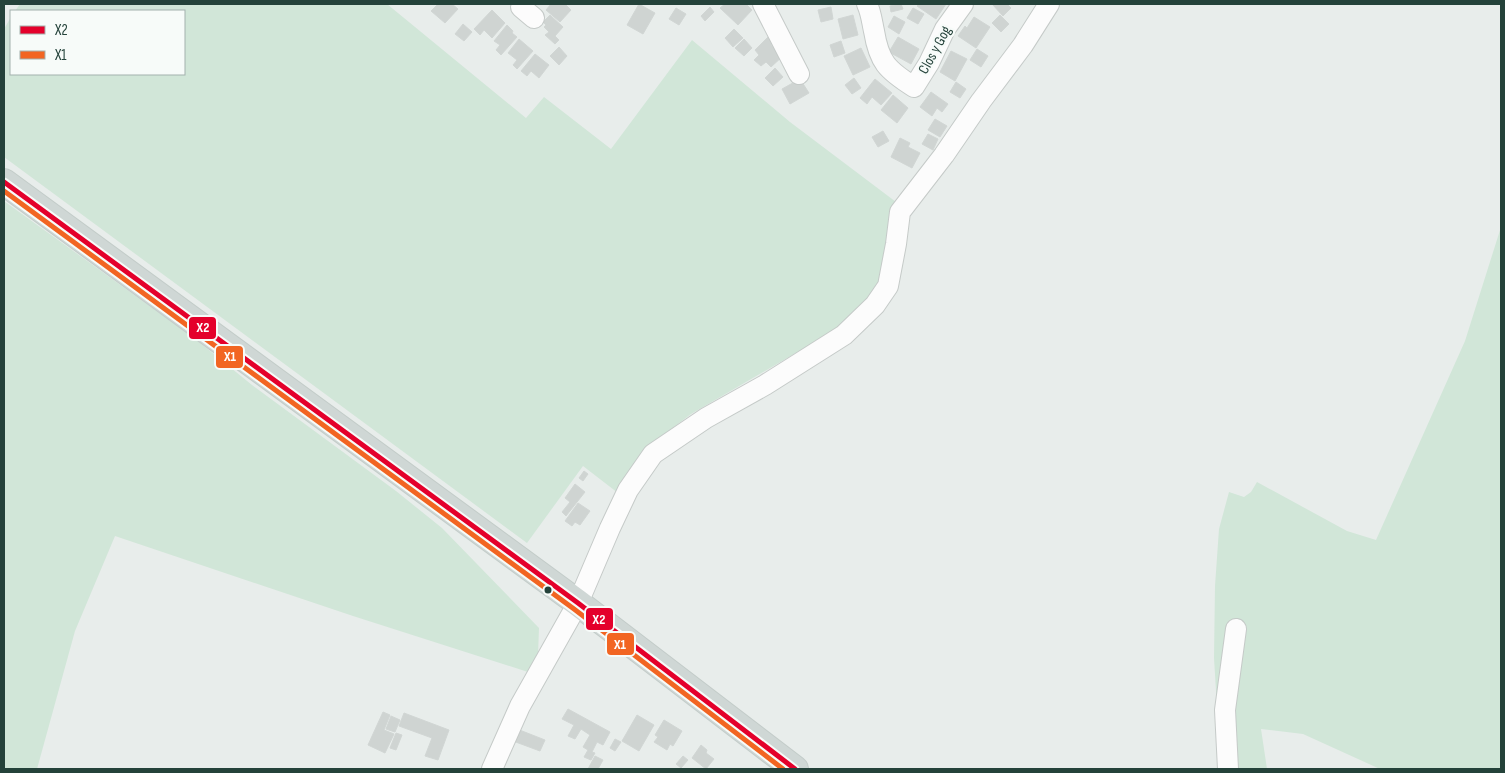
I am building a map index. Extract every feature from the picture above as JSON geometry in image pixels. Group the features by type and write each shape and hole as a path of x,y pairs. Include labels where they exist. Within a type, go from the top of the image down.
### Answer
{"main road":[{"path":"4,182 578,603 796,769"}],"street":[{"path":"763,4 799,74"},
{"name":"Clos y Gog","path":"867,4 876,44 882,60 900,78 914,87 929,64 945,29 963,4"},
{"path":"492,769 520,706 578,603 628,490 653,454 706,418 765,385 844,335 875,304 888,286 900,212 944,155 1023,45 1049,4"},
{"path":"1228,769 1225,710 1236,629"}],"green space":[{"path":"20,4 387,4 526,118 544,97 611,149 692,40 790,122 900,205 881,281 860,308 830,333 691,414 649,446 618,493 583,466 527,543 4,157 4,29 10,19 10,75 185,75 185,10 16,10"},
{"path":"4,201 194,338 252,385 396,491 442,528 539,628 538,655 528,672 353,616 115,536 75,631 37,769 4,769"},
{"path":"1501,227 1501,769 1380,769 1303,734 1261,729 1267,769 1230,769 1218,724 1214,658 1215,586 1219,529 1229,492 1244,497 1251,492 1257,482 1347,531 1376,540 1465,341"}],"building":[{"path":"438,4 452,4 458,9 445,23 431,11"},
{"path":"551,4 565,4 571,10 560,22 546,10"},
{"path":"639,4 655,13 643,34 627,25"},
{"path":"725,4 746,4 752,10 738,25 720,8"},
{"path":"901,4 903,9 891,12 890,6"},
{"path":"919,4 946,4 936,19 917,6"},
{"path":"992,4 1007,4 1011,8 1003,16"},
{"path":"710,7 714,12 705,21 701,16"},
{"path":"831,7 833,19 821,22 818,10"},
{"path":"676,8 686,14 679,25 669,19"},
{"path":"913,8 924,14 918,24 907,18"},
{"path":"492,10 505,23 492,38 484,30 480,35 474,29"},
{"path":"550,15 563,27 555,36 559,40 555,44 545,35 549,32 544,27 546,25 543,22"},
{"path":"853,15 858,35 843,39 838,19"},
{"path":"1000,15 1009,24 1001,32 992,23"},
{"path":"894,16 905,22 899,34 888,27"},
{"path":"974,17 990,27 976,48 958,36 965,26 967,28"},
{"path":"463,24 472,32 464,41 455,34"},
{"path":"507,25 517,37 501,55 496,50 500,45 494,41"},
{"path":"734,29 743,38 733,47 725,38"},
{"path":"768,37 773,43 771,45 784,55 771,67 766,62 761,66 754,60 759,55 755,50"},
{"path":"898,37 919,49 911,64 889,52"},
{"path":"519,39 533,51 517,69 513,65 517,60 508,53"},
{"path":"744,39 752,48 744,56 735,48"},
{"path":"841,41 845,53 834,57 830,45"},
{"path":"559,47 567,56 559,65 550,56"},
{"path":"861,48 870,67 853,75 844,56"},
{"path":"977,49 988,56 981,67 970,60"},
{"path":"951,51 967,59 955,81 940,72"},
{"path":"535,54 549,65 539,78 531,71 527,76 521,71"},
{"path":"775,68 783,77 773,86 765,78"},
{"path":"854,78 861,88 852,94 845,85"},
{"path":"800,79 809,93 790,104 782,89"},
{"path":"875,79 892,93 881,105 872,97 867,104 860,98"},
{"path":"956,82 966,89 960,98 950,92"},
{"path":"931,92 948,104 942,112 937,108 932,116 920,107"},
{"path":"893,95 908,108 897,123 881,110"},
{"path":"935,119 947,126 940,137 928,130"},
{"path":"883,131 889,141 878,147 872,137"},
{"path":"928,134 938,139 933,150 922,144"},
{"path":"900,138 910,143 908,147 920,153 912,168 891,157"},
{"path":"584,471 588,474 583,481 579,478"},
{"path":"575,484 585,492 566,516 562,512 570,502 565,498"},
{"path":"578,503 590,511 580,525 575,522 572,526 565,521"},
{"path":"568,709 610,732 603,745 597,742 592,752 595,753 591,760 584,757 588,750 583,747 590,735 581,729 575,739 568,736 574,725 562,719"},
{"path":"383,712 390,715 384,730 394,734 385,753 368,745"},
{"path":"404,713 449,730 438,760 425,756 432,738 399,726"},
{"path":"637,715 654,725 639,751 622,741"},
{"path":"391,716 400,720 395,732 386,729"},
{"path":"664,720 682,731 673,746 670,744 667,750 654,742 658,737 655,735"},
{"path":"517,729 545,740 540,751 513,741"},
{"path":"396,733 402,735 396,750 390,748"},
{"path":"615,739 621,742 615,751 610,748"},
{"path":"701,745 707,750 706,753 714,759 706,769 692,758"},
{"path":"595,756 603,760 598,769 588,769"},
{"path":"683,756 688,760 681,768 676,764"}],"transit line":[{"name":"X2","path":"4,182 578,603 795,769"},
{"name":"X1","path":"4,191 574,609 783,769"}]}
